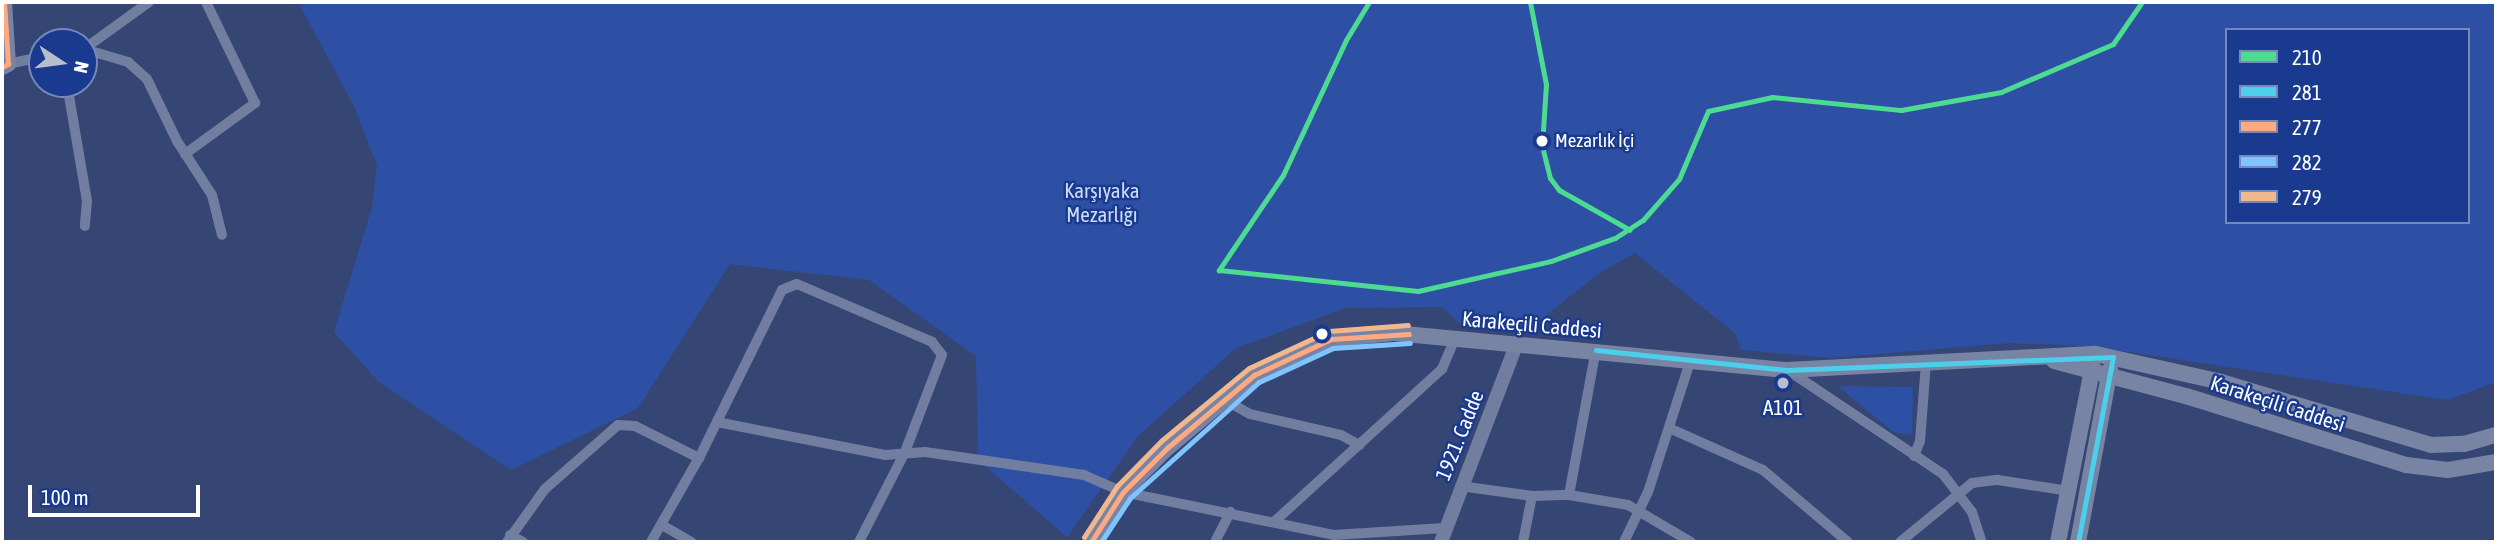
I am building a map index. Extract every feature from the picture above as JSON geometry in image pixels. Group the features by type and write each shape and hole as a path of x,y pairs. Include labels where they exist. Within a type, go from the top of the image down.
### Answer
{"main road":[{"path":"4,2 5,65"},
{"name":"Karakeçili Caddesi","path":"1091,542 1123,492 1223,399 1254,375 1331,339 1394,333 1787,370 2048,359 2096,354 2221,382 2431,445 2464,444 2496,435"},
{"path":"2058,542 2096,354"},
{"path":"2078,542 2113,357"},
{"name":"Karakeçili Caddesi","path":"2048,359 2092,374 2186,396 2406,465 2448,470 2496,462"}],"street":[{"path":"98,39 149,2"},
{"path":"185,154 255,103 206,2"},
{"path":"98,53 128,62 147,79 185,154 212,195 222,235"},
{"path":"5,65 28,60"},
{"path":"69,98 87,201 85,226"},
{"path":"651,542 699,458 782,290 797,284 940,348 943,358 905,452 859,542"},
{"path":"1275,521 1442,369 1455,338"},
{"name":"1921. Cadde","path":"1442,535 1517,343"},
{"path":"1569,495 1595,350"},
{"path":"1624,542 1640,509 1691,359"},
{"path":"1914,456 1920,441 1926,363"},
{"path":"1787,370 1914,456 1959,490 1982,542"},
{"path":"1223,399 1250,414 1341,435 1359,445"},
{"path":"717,422 885,455 905,452 1084,475 1123,492 1354,537 1442,535"},
{"path":"523,542 508,539 545,489 618,425 635,426 699,458"},
{"path":"1669,428 1763,471 1848,542"},
{"path":"1900,542 1959,490 1983,480 2069,491"},
{"path":"1460,486 1532,496 1569,495 1640,509 1691,542"},
{"path":"1523,542 1532,496"},
{"path":"1215,542 1230,512"},
{"path":"662,525 692,542"}],"green space":[{"name":"Karşıyaka Mezarlığı","path":"298,2 2496,2 2496,382 2447,400 2089,346 2009,343 1831,358 1741,350 1735,333 1635,253 1601,272 1531,327 1460,324 1442,307 1346,308 1236,348 1138,436 1067,537 978,460 976,356 869,280 730,264 638,408 511,470 379,382 334,332 372,207 377,165 353,104"},
{"path":"1838,386 1913,387 1912,435 1893,432"}],"transit line":[{"name":"277","path":"2,67 8,64 4,2"},
{"name":"210","path":"1369,2 1346,40 1283,175 1219,270 1418,291 1551,261 1615,238 1643,220 1679,179 1708,111 1772,97 1901,110 2001,92 2113,44 2142,2"},
{"name":"210","path":"1530,2 1546,84 1542,146 1550,178 1559,190 1630,230"},
{"name":"279","path":"1084,537 1117,486 1161,441 1249,368 1329,331 1408,325"},
{"name":"277","path":"1091,542 1123,492 1167,448 1254,375 1331,339 1409,334"},
{"name":"282","path":"1101,542 1130,498 1259,382 1333,348 1410,343"},
{"name":"281","path":"1596,350 1787,370 2113,357 2078,542"}],"place":[{"name":"Mezarlık İçi","path":"1542,141"},
{"name":"A101","path":"1783,383"}]}
